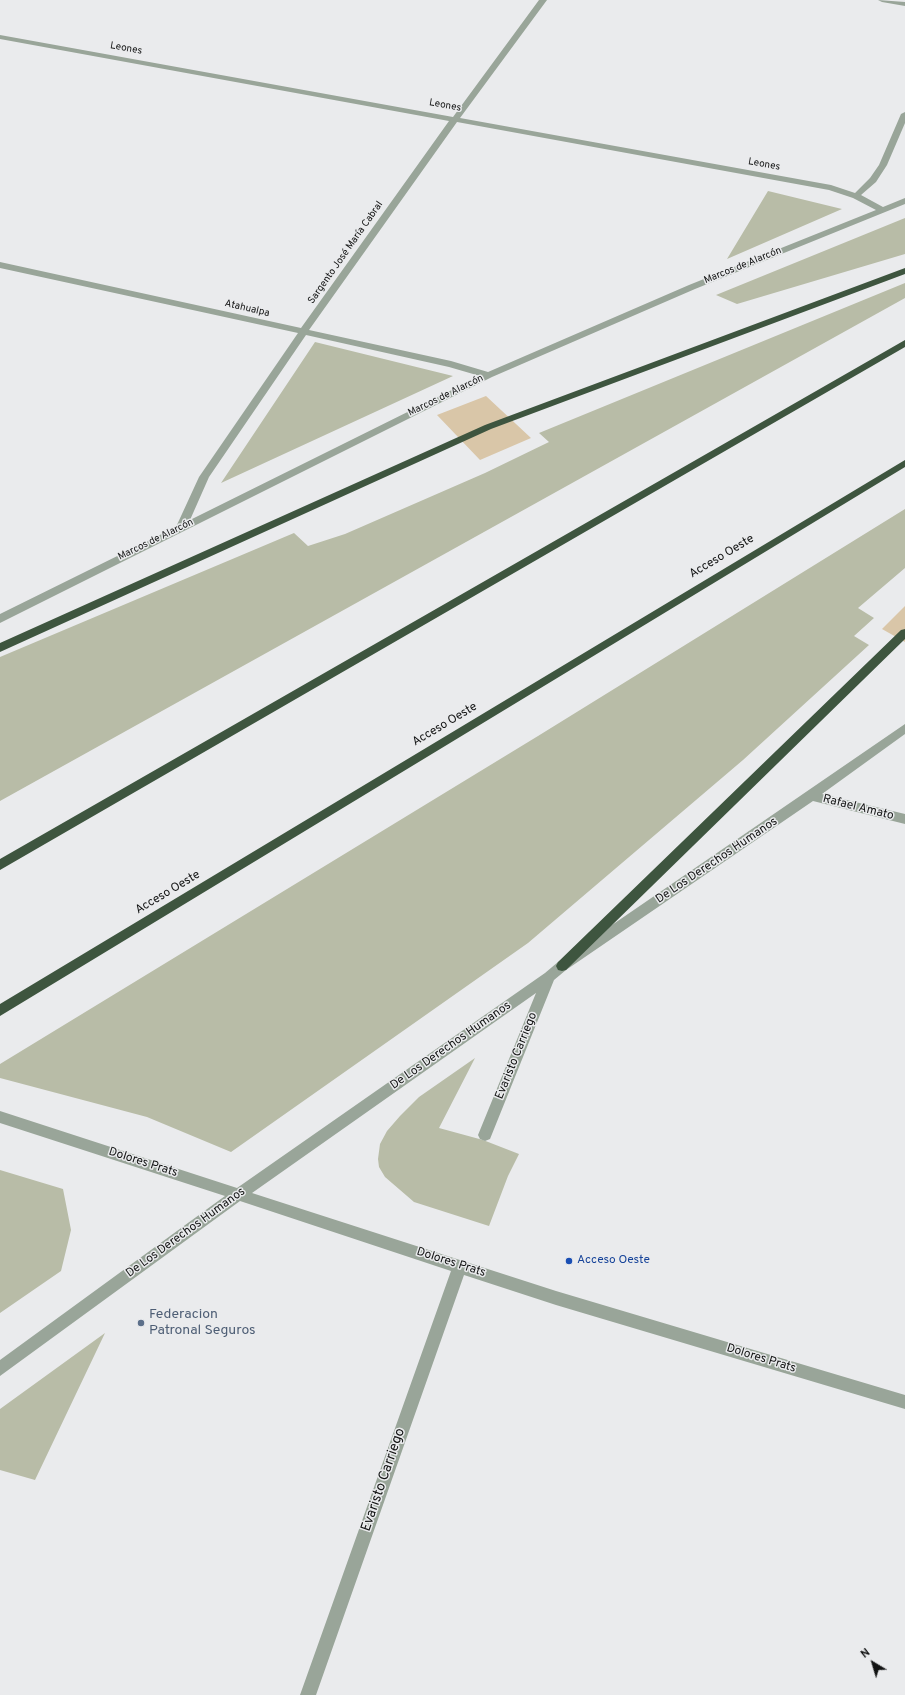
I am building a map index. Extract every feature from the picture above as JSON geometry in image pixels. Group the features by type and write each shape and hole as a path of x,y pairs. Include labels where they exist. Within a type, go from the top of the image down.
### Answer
{"highway":[{"path":"0,648 488,427 905,270"},
{"path":"0,865 905,343"},
{"name":"Acceso Oeste","path":"0,1011 905,463"},
{"path":"562,966 905,633"}],"street":[{"name":"Sargento José María Cabral","path":"181,528 204,477 303,332 542,0"},
{"path":"882,0 905,4"},
{"name":"Leones","path":"0,37 823,187 856,196 883,210"},
{"path":"856,196 873,180 883,165 905,114"},
{"name":"Marcos de Alarcón","path":"0,618 489,375 692,287 905,201"},
{"name":"Atahualpa","path":"0,265 451,364 489,375"},
{"name":"De Los Derechos Humanos","path":"0,1369 238,1194 549,977 562,966 812,796 905,728"},
{"name":"Rafael Amato","path":"812,796 905,819"},
{"name":"Evaristo Carriego","path":"486,1135 549,977"},
{"name":"Dolores Prats","path":"0,1117 556,1298 905,1402"},
{"name":"Evaristo Carriego","path":"308,1695 460,1266"}],"green space":[{"path":"768,191 842,209 727,259"},
{"path":"905,218 905,254 737,304 716,295"},
{"path":"905,283 905,298 0,801 0,657 294,533 308,546 345,534 485,473 549,442 539,433"},
{"path":"315,342 453,376 221,483"},
{"path":"905,509 905,568 858,608 874,618 854,636 869,645 743,760 528,943 231,1152 147,1117 0,1078 0,1064 538,736"},
{"path":"475,1058 439,1128 483,1140 519,1154 508,1176 489,1226 414,1202 385,1177 379,1167 378,1159 380,1144 387,1131 400,1116 419,1097"},
{"path":"0,1170 63,1189 71,1230 61,1271 0,1313"},
{"path":"105,1333 35,1480 0,1470 0,1409"}],"building":[{"path":"486,396 531,438 480,460 437,415"},
{"path":"905,606 905,642 882,629"}],"place":[{"name":"Acceso Oeste","path":"569,1261"},
{"name":"Federacion Patronal Seguros","path":"141,1323"}]}
